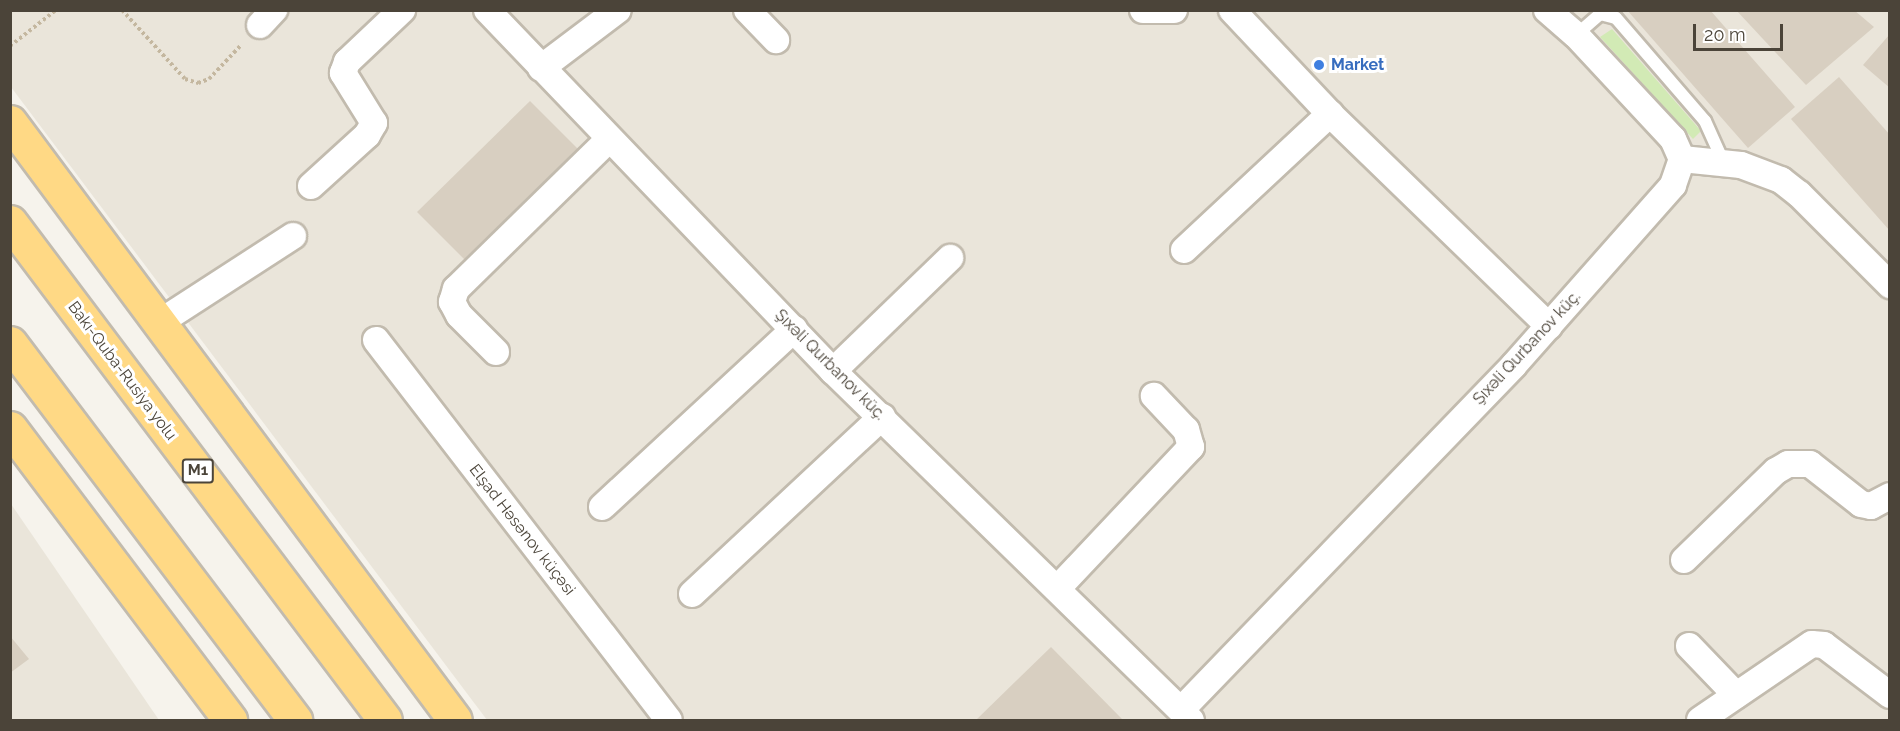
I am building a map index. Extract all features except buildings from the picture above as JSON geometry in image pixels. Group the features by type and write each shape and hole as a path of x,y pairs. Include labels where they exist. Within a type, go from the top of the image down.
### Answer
{"highway":[{"path":"10,122 157,324 455,720"},
{"name":"Bakı-Quba-Rusiya yolu","path":"10,222 385,720"},
{"path":"10,343 295,720"},
{"path":"10,428 230,720"}],"street":[{"path":"311,186 367,135 374,123 343,73 347,62 402,10"},
{"name":"Şıxəli Qurbanov küç.","path":"487,10 833,370 1186,715 1549,326 1674,185 1682,159"},
{"path":"541,68 618,10"},
{"path":"747,10 776,40"},
{"path":"1143,10 1174,10"},
{"path":"1232,10 1330,114 1549,326"},
{"path":"1547,10 1576,35 1673,139 1682,159 1723,161 1781,180 1800,194 1890,285"},
{"path":"1184,250 1330,114"},
{"path":"496,352 459,315 452,302 456,289 609,139"},
{"path":"157,324 293,236"},
{"path":"833,370 950,258"},
{"path":"602,507 794,329"},
{"name":"Elşad Həsənov küçəsi","path":"376,340 669,720"},
{"path":"1058,588 1191,447 1186,430 1154,396"},
{"path":"692,594 882,417"},
{"path":"1684,560 1776,471 1788,464 1810,464 1861,504 1871,506 1890,496"},
{"path":"1700,720 1812,644 1824,645 1890,695"},
{"path":"1689,646 1736,695"}],"lane":[{"path":"1576,35 1600,14 1616,18 1705,121 1723,161"}],"path":[{"path":"10,46 56,10"},
{"path":"122,10 185,79 198,83 209,79 267,18"}],"shaded area":[{"path":"11,10 1889,11 1889,720 487,720 11,87"},
{"path":"11,504 159,720 11,720"}],"green space":[{"path":"1612,29 1701,131 1693,139 1600,37"}],"place":[{"name":"Market","path":"1319,65"}]}
